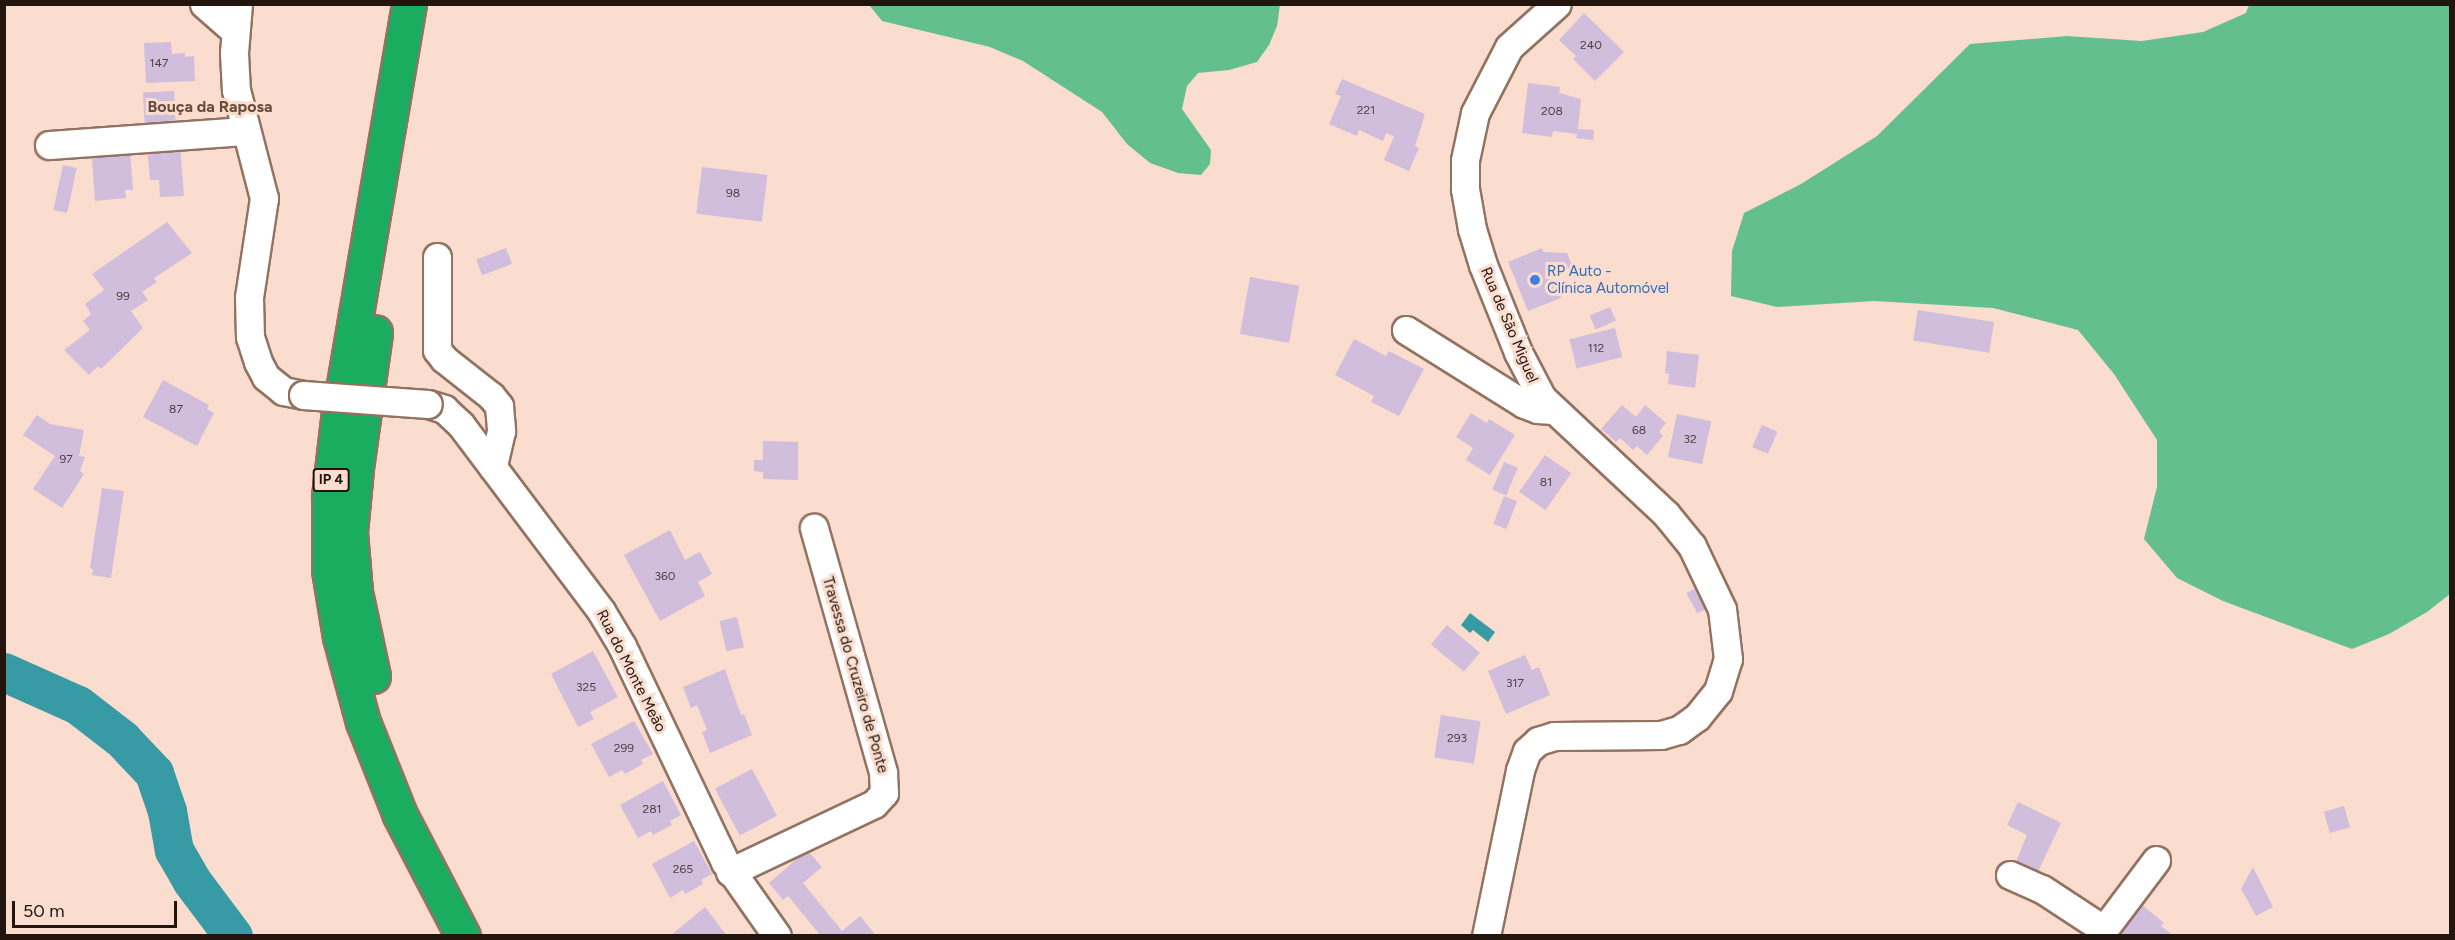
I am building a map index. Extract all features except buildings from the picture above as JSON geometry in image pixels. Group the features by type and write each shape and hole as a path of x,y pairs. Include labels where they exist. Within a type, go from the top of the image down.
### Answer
{"highway":[{"name":"IP 4","path":"409,4 338,420 329,497 329,570 340,637 363,722 400,815 462,936"},
{"name":"IP 4","path":"432,4 374,336 356,468 350,532 351,562 363,634 385,718 421,806 486,936"}],"street":[{"path":"49,145 245,131 234,67 237,18 204,4"},
{"name":"Rua de São Miguel","path":"1486,936 1522,764 1532,746 1554,736 1661,735 1684,727 1702,712 1718,691 1725,676 1728,642 1719,599 1684,533 1553,410 1528,375 1483,265 1470,220 1465,169 1472,122 1500,60 1515,40 1557,4"},
{"name":"Rua do Monte Meão","path":"245,131 259,170 264,198 249,297 252,346 258,363 271,382 283,391 303,395 428,404 444,409 455,418 607,620 730,872 777,936"},
{"path":"437,257 437,350 444,359 491,396 498,406 501,430 493,467"},
{"path":"1406,330 1524,404 1537,410 1553,410"},
{"name":"Travessa do Cruzeiro de Ponte","path":"730,872 874,804 884,793 883,772 814,528"},
{"path":"2010,875 2042,889 2101,932 2156,860"}],"green space":[{"path":"869,5 1280,5 1277,26 1269,45 1257,62 1229,70 1198,73 1187,86 1182,109 1211,150 1210,164 1201,175 1178,173 1150,163 1127,144 1102,112 1023,61 990,47 882,21"},
{"path":"2249,5 2450,5 2450,594 2427,612 2389,634 2352,649 2223,601 2177,578 2144,539 2157,487 2157,440 2114,374 2078,330 1993,308 1874,301 1777,307 1731,296 1732,251 1744,213 1801,184 1877,136 1970,44 2067,36 2142,41 2203,32 2246,13"}],"water":[{"path":"1470,613 1495,632 1488,642 1473,630 1470,633 1461,625"}],"waterway":[{"path":"4,672 78,705 122,739 154,773 167,811 174,850 191,880 233,936"}],"place":[{"name":"RP Auto - Clínica Automóvel","path":"1535,280"}],"district":[{"name":"Bouça da Raposa","path":"210,107"}]}
